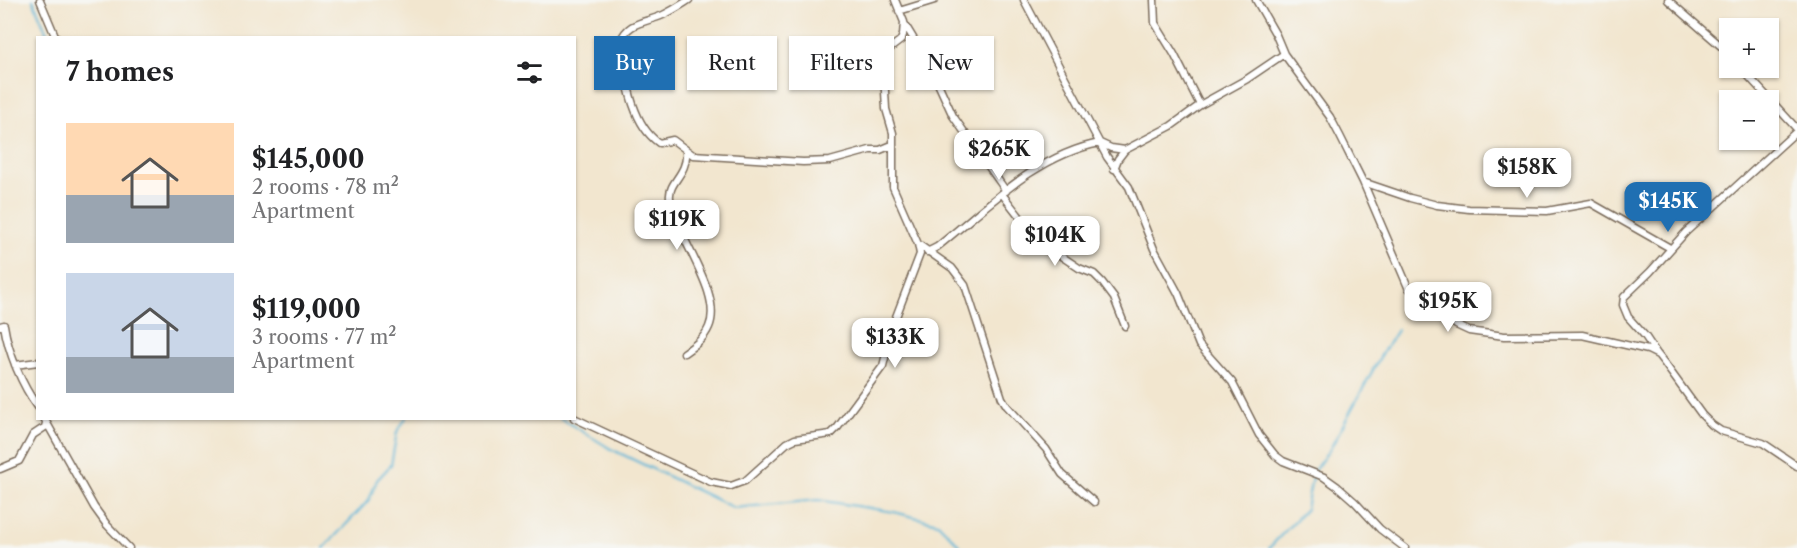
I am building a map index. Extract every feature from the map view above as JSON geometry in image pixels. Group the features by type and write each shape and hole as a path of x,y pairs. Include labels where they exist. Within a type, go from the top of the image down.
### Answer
{"street":[{"path":"40,0 55,36"},
{"path":"689,0 663,15 633,25 623,34 620,42 636,116 651,138 659,143 673,140 686,152 700,156 814,162 880,150 892,145"},
{"path":"896,0 904,22 930,66 953,116 1027,226 1046,246 1079,268 1094,274 1102,282 1114,298 1125,326"},
{"path":"899,11 935,0"},
{"path":"1024,0 1114,169 1131,192 1154,249 1178,293 1199,345 1232,382 1253,424 1268,446 1283,461 1332,482 1392,540 1405,548"},
{"path":"1154,0 1155,23 1200,105"},
{"path":"1256,0 1284,54 1330,117 1363,182 1411,291 1416,296 1437,305 1462,328 1475,333 1504,336 1582,335 1639,347 1658,356"},
{"path":"1668,0 1719,44"},
{"path":"576,418 711,482 731,486 745,481 787,443 795,439 826,436 838,427 883,366 894,322 920,258 918,244 893,187 892,133 883,82 884,53 901,40 904,22"},
{"path":"1114,169 1125,150 1172,126 1200,105 1247,79 1284,54"},
{"path":"1750,78 1797,130 1670,248 1650,272 1624,297 1623,301 1628,317 1712,425 1763,443 1797,466"},
{"path":"920,258 938,247 1029,173 1071,151 1100,143 1111,148 1125,150"},
{"path":"684,353 700,342 708,329 712,310 708,293 678,225 670,199 674,184 681,175 687,159 686,152"},
{"path":"1363,182 1437,205 1469,209 1547,212 1591,203 1670,248"},
{"path":"918,244 952,268 965,285 1002,398 1007,406 1046,449 1062,474 1094,502"},
{"path":"0,326 4,325 15,364 30,397 36,404"},
{"path":"15,364 36,362"},
{"path":"0,470 19,461 33,435 45,428 45,420"},
{"path":"45,420 94,507 129,548"}],"waterway":[{"path":"33,0 48,36"},
{"path":"1269,548 1306,509 1313,472 1330,449 1397,330"},
{"path":"324,548 369,500 377,480 391,465 397,432 405,420"},
{"path":"563,420 611,449 734,508 818,500 894,512 938,523 962,548"}]}
